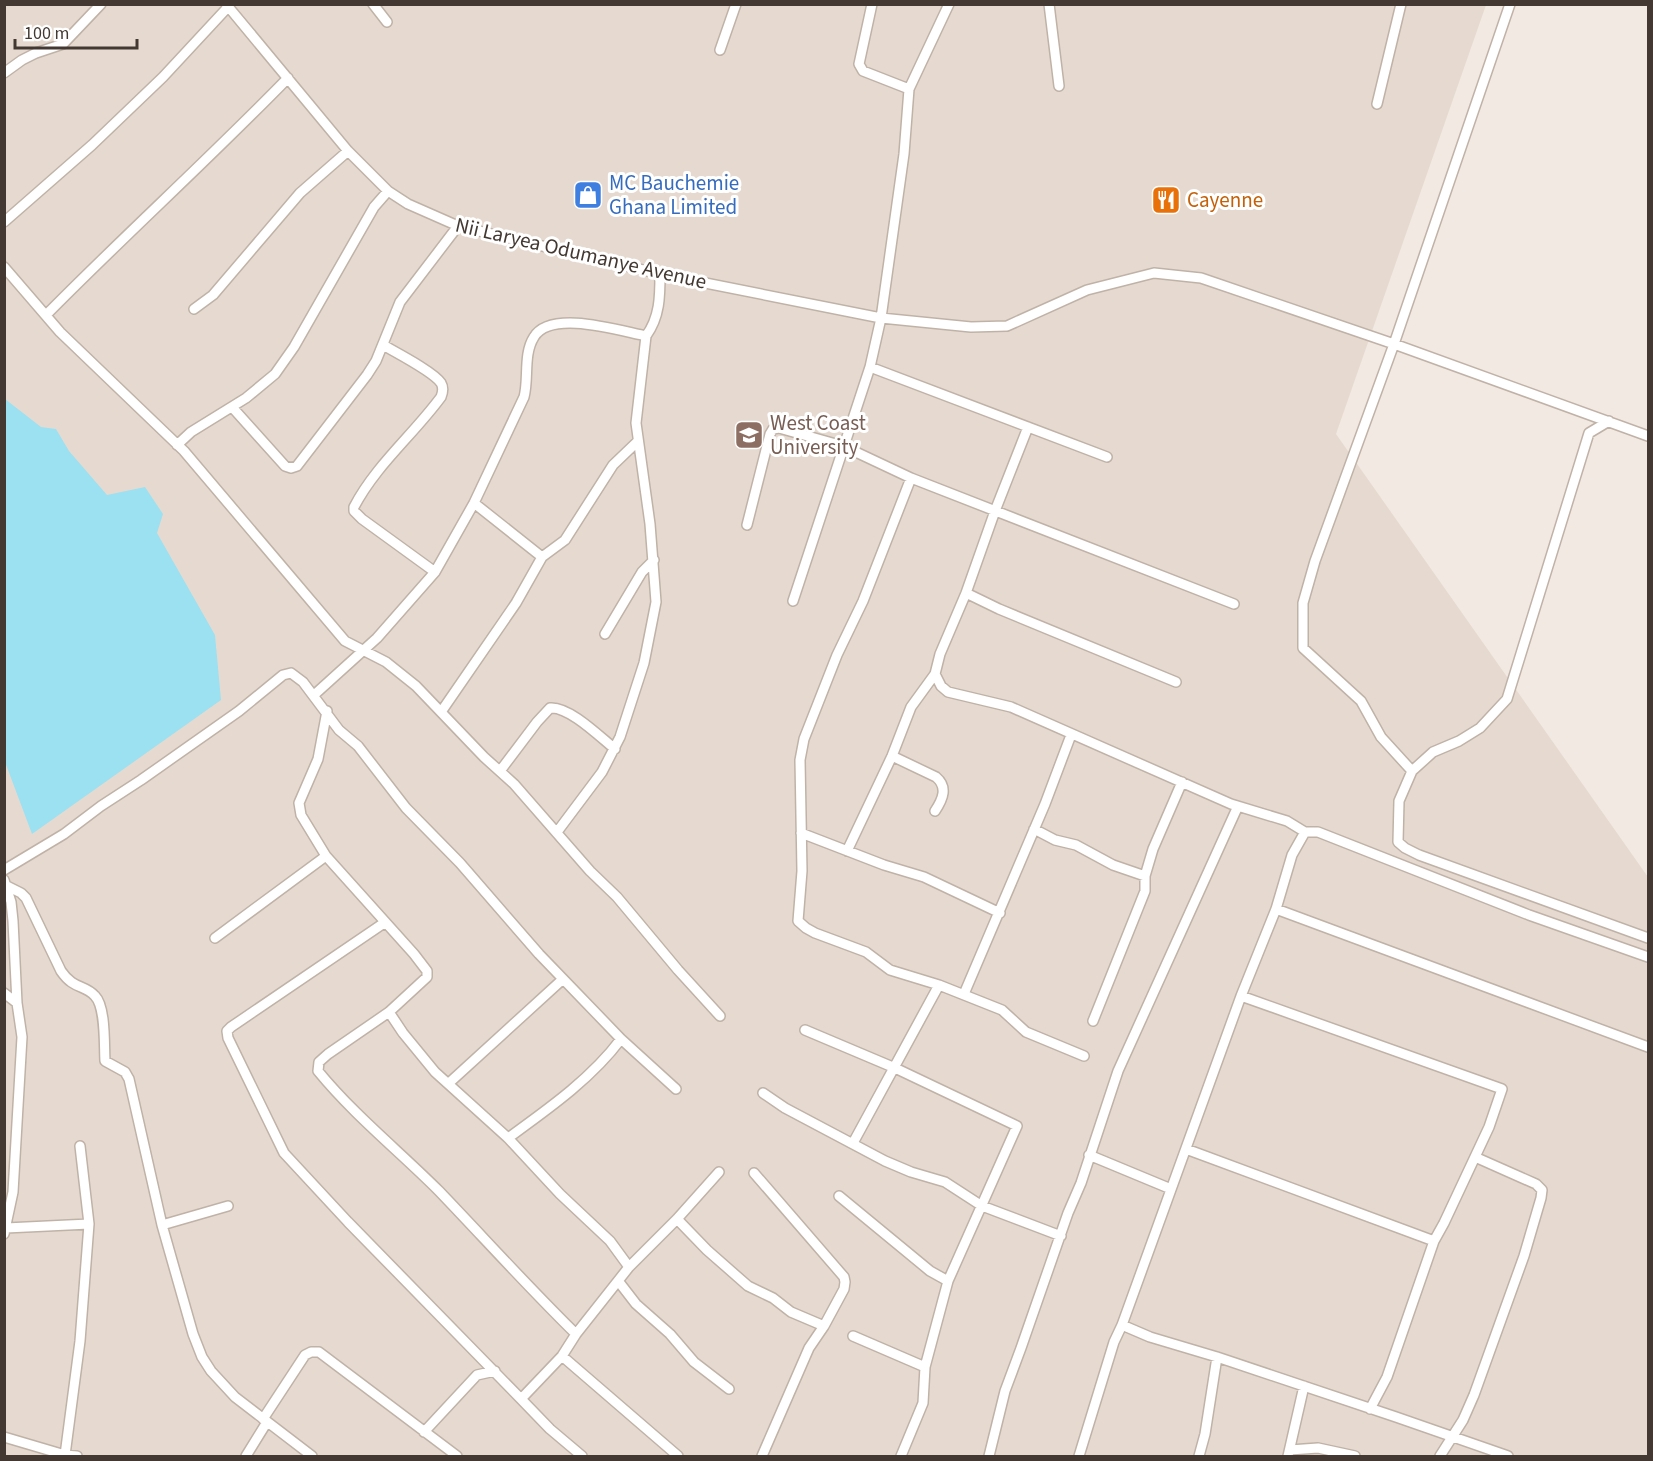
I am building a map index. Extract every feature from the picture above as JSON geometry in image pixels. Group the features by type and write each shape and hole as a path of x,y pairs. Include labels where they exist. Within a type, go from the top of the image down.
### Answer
{"street":[{"path":"4,73 36,53 63,44 100,4"},
{"path":"373,4 387,22"},
{"path":"720,50 736,4"},
{"path":"872,4 859,64 863,72 909,89"},
{"path":"793,601 870,367 881,318 904,154 909,89 949,4"},
{"path":"1049,4 1059,86"},
{"path":"1377,104 1401,4"},
{"path":"1412,771 1381,737 1361,701 1303,648 1303,603 1315,561 1394,344 1510,4"},
{"path":"4,222 147,93 227,6"},
{"name":"Nii Laryea Odumanye Avenue","path":"227,6 348,150 388,191 408,204 458,226 660,274 881,318 971,327 1007,326 1087,290 1154,273 1201,278 1648,435"},
{"path":"46,315 232,136 288,78"},
{"path":"194,309 213,295 300,193 348,150"},
{"path":"177,444 190,432 232,407 275,374 298,339 374,207 388,191"},
{"path":"232,407 285,466 291,468 297,466 367,375 383,345 400,302 458,226"},
{"path":"4,267 60,333 177,444 345,640 386,662 416,686 514,784 590,871 617,897 720,1016"},
{"path":"557,832 602,772 615,749 644,663 656,602 654,560 636,423 646,336 654,323 657,311 660,274"},
{"path":"314,695 364,651 435,572 474,503 524,397 527,387 529,350 539,331 557,323 570,323 646,336"},
{"path":"383,345 431,374 440,381 443,389 441,397 413,433 371,477 354,511 435,572"},
{"path":"870,367 1107,457"},
{"path":"1609,421 1589,433 1507,699 1480,728 1459,741 1433,752 1412,771 1399,801 1398,842 1405,848 1648,938"},
{"path":"847,851 892,756 910,706 935,674 940,654 966,593 1028,427"},
{"path":"747,525 773,429 779,428 843,446 911,478 1234,604"},
{"path":"441,712 516,603 542,557 565,540 613,465 637,442"},
{"path":"911,478 867,591 837,655 804,739 801,760 802,871 798,921 815,933 866,952 890,970 939,985 1002,1010 1026,1032 1084,1056"},
{"path":"474,503 542,557"},
{"path":"605,634 642,572 654,560"},
{"path":"966,593 999,609 1176,682"},
{"path":"4,870 64,834 239,711 283,675 291,673 298,677 314,695 339,730 358,746 406,808 460,863 563,979 621,1039 676,1089"},
{"path":"935,674 941,686 948,692 1011,707 1238,806 1287,821 1305,832 1317,832 1529,915 1648,957"},
{"path":"500,771 550,708 560,708 570,714 615,749"},
{"path":"327,711 318,759 299,803 301,815 326,856 414,954 427,971 427,977 389,1012 328,1054 319,1062 318,1071 349,1106 432,1185 576,1334"},
{"path":"964,994 1053,785 1071,735"},
{"path":"892,756 942,782 944,790 935,811"},
{"path":"1094,1021 1145,891 1147,882 1145,876 1153,849 1182,782"},
{"path":"989,1456 1005,1391 1068,1213 1081,1183 1118,1071 1238,806"},
{"path":"1034,829 1055,840 1077,845 1113,865 1145,876"},
{"path":"1079,1456 1114,1342 1241,996 1276,909 1292,855 1305,832"},
{"path":"801,833 884,865 924,877 1000,913"},
{"path":"215,938 326,856"},
{"path":"6,883 15,945 21,1037 14,1192 5,1231 89,1224"},
{"path":"6,883 26,898 68,981 96,996 101,1005 105,1061 125,1072 129,1079 162,1225 193,1334 202,1357 219,1381 235,1397 312,1456"},
{"path":"1276,909 1648,1047"},
{"path":"384,923 231,1027 227,1031 228,1038 285,1153 348,1222 550,1429 582,1456"},
{"path":"449,1083 563,979"},
{"path":"853,1143 939,985"},
{"path":"4,993 17,1003"},
{"path":"1241,996 1502,1089 1489,1127 1434,1241 1387,1377 1370,1409"},
{"path":"389,1012 421,1056 458,1094 508,1138 560,1194 610,1241 629,1267"},
{"path":"805,1030 895,1068 1017,1126 948,1281 925,1367 923,1403 901,1456"},
{"path":"508,1138 552,1107 591,1072 621,1039"},
{"path":"762,1093 819,1127 896,1166 945,1182 982,1206 1061,1236"},
{"path":"65,1455 80,1341 89,1224 80,1146"},
{"path":"1186,1149 1434,1241"},
{"path":"1089,1155 1171,1189"},
{"path":"1440,1456 1463,1420 1474,1395 1524,1256 1542,1190 1536,1184 1475,1157"},
{"path":"521,1399 562,1356 576,1334 629,1267 677,1219 719,1172"},
{"path":"754,1173 844,1277 845,1282 844,1289 824,1326 809,1348 766,1455"},
{"path":"839,1196 930,1271 948,1281"},
{"path":"162,1225 228,1206"},
{"path":"677,1219 707,1250 748,1286 773,1298 791,1312 824,1326"},
{"path":"619,1282 636,1304 670,1334 694,1362 729,1389"},
{"path":"1122,1325 1150,1337 1217,1357 1508,1456"},
{"path":"853,1336 925,1367"},
{"path":"246,1456 306,1355 311,1352 318,1352 457,1456"},
{"path":"562,1356 678,1456"},
{"path":"1199,1456 1217,1357"},
{"path":"424,1432 477,1375 495,1371"},
{"path":"1304,1386 1289,1453 1318,1448 1355,1456"},
{"path":"4,1437 65,1455 77,1456"}],"shaded area":[{"path":"5,5 1486,5 1336,434 1648,877 1648,1456 5,1456"}],"water":[{"path":"5,399 41,427 56,429 69,451 107,495 145,487 163,514 157,533 215,635 221,700 32,834 5,762"}],"place":[{"name":"MC Bauchemie Ghana Limited","path":"588,195"},
{"name":"Cayenne","path":"1166,200"},
{"name":"West Coast University","path":"749,435"}]}
